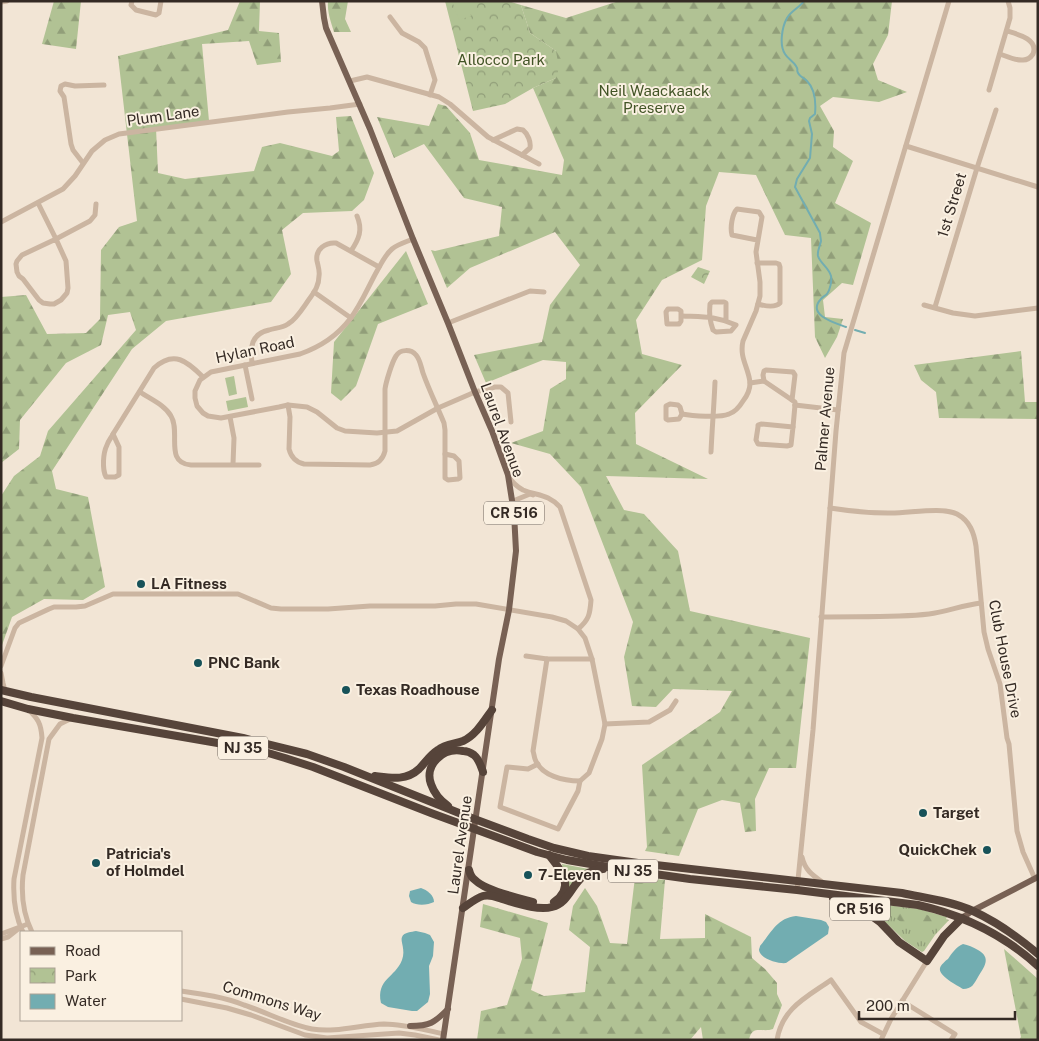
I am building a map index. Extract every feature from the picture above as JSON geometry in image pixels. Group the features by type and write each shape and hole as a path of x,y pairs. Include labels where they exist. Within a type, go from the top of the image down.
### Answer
{"highway":[{"name":"NJ 35","path":"3,691 256,741 307,754 458,813 475,824 549,855 586,864 690,879 798,885 825,884 902,893 931,899 972,911 1006,930 1038,954"},
{"name":"NJ 35","path":"1,701 73,718 258,750 313,767 431,813 588,856 798,885 817,892 933,908 962,918 1000,937 1038,966"},
{"path":"344,768 369,775 403,778 418,769 439,749 462,741 476,732 492,710"},
{"path":"458,813 446,805 431,785 430,774 434,762 448,752 459,750 468,752 476,757 483,772"},
{"path":"469,870 475,880 485,887 517,898 538,903 550,903 560,896 565,881 563,873 549,855"},
{"path":"463,908 483,896 490,896 531,907 549,908 560,904 576,882 584,875 598,869 613,868"},
{"name":"CR 516","path":"817,892 850,903 866,912 880,922 899,942 927,961"},
{"path":"927,961 944,936 962,918"}],"main road":[{"name":"Laurel Avenue","path":"322,1 326,28 360,104 492,431 508,476 513,501 516,551 509,610 499,659 444,1037"},
{"path":"962,918 1036,878"},
{"path":"410,1026 429,1024 437,1020 448,1009"}],"street":[{"path":"1,2 8,1"},
{"path":"132,1 131,5 136,10 156,15 159,13 161,1"},
{"name":"Palmer Avenue","path":"798,885 813,730 841,374 847,340 950,1"},
{"path":"989,90 1011,13 1008,1"},
{"path":"390,17 402,33 419,42 425,48 435,80 430,95"},
{"path":"1000,54 1022,60 1029,58 1034,52 1033,44 1028,38 1007,30"},
{"path":"350,81 367,77 439,97 448,102 482,133 539,164"},
{"path":"83,163 71,144 64,97 60,91 61,86 64,84 75,86 104,85"},
{"name":"Plum Lane","path":"1,222 58,192 75,176 88,154 99,144 123,133 360,104"},
{"name":"1st Street","path":"934,307 996,110"},
{"path":"493,140 517,129 523,130 528,137 530,148 522,155"},
{"path":"906,146 1038,187"},
{"path":"38,203 56,239 66,261 67,292 61,300 50,304 39,300 19,276 16,269 17,261 22,255 56,239 90,221 95,215 96,204"},
{"path":"682,414 726,415 736,410 745,400 750,383 742,356 742,346 758,304 760,282 756,252 762,217 757,211 737,209 734,212 731,233 735,236 757,240"},
{"path":"351,251 360,234 360,224 357,216"},
{"name":"Hylan Road","path":"413,239 388,253 351,318 332,337 300,354 211,372 202,377 195,391 196,402 200,410 213,418 221,418 288,406 302,406 322,415 337,428 345,432 395,432 438,408 475,392 495,386 501,387 508,393 511,422"},
{"path":"252,363 251,348 254,338 262,332 292,322 314,292 319,278 317,257 320,248 324,245 336,243 380,266"},
{"path":"757,263 776,262 780,267 780,303 776,306 758,304"},
{"path":"448,323 530,291 544,292"},
{"path":"314,292 351,318"},
{"path":"682,316 710,316 726,320 736,325 731,331 714,331 712,328 710,316 710,303 724,302 726,306 726,320"},
{"path":"924,304 953,313 975,316 1038,308"},
{"path":"288,406 290,417 290,454 299,464 376,464 384,456 386,446 386,384 395,357 400,352 407,350 416,355 445,430 445,454 445,478 448,480 460,478 459,461 454,456 445,454"},
{"path":"113,434 119,448 119,476 106,477 104,473 106,445 154,368 167,360 177,359 186,362 202,377"},
{"path":"245,365 252,400"},
{"path":"793,427 758,425 756,440 758,444 788,446 790,445 793,427 793,403 795,376 793,372 766,370 763,376 764,381 793,403 838,410"},
{"path":"750,383 764,381"},
{"path":"711,452 715,382"},
{"path":"140,392 171,415 175,428 175,454 180,461 187,464 259,465"},
{"path":"670,404 678,405 682,414 678,420 668,420 666,417 666,406 670,404"},
{"path":"230,417 234,438 233,464"},
{"path":"508,476 521,489 553,499 560,507 591,600 586,622 578,629"},
{"path":"513,501 530,494 541,495"},
{"name":"Club House Drive","path":"830,508 887,513 949,511 959,516 968,524 974,537 984,632 1002,695 1009,744 1017,831 1023,854 1036,878"},
{"path":"1,666 15,628 19,623 54,607 81,607 113,594 238,594 271,608 278,609 466,604 492,606 566,621 578,629 585,638 592,659 605,724 602,739 589,773 580,781 578,791 558,829 500,807 507,767 528,769 538,764"},
{"path":"821,617 927,614 981,603"},
{"path":"526,656 592,659"},
{"path":"547,658 534,751 535,759 543,770 552,775 568,781 580,781"},
{"path":"1,673 3,691"},
{"path":"605,724 649,722 670,710 676,701"},
{"path":"22,930 15,898 14,879 42,738 42,728 38,719 28,708"},
{"path":"32,931 25,915 22,884 49,739 60,724 73,718"},
{"path":"800,853 808,871 825,884"},
{"path":"1,939 22,930 28,924"},
{"path":"1,934 6,931 22,930"},
{"path":"777,1040 782,1022 790,1010 831,980 861,1022 882,1037 927,961"},
{"name":"Commons Way","path":"182,991 217,997 242,1004 313,1029 339,1029 383,1024 410,1026 444,1037"},
{"name":"Commons Way","path":"182,998 251,1015 304,1035 328,1038 392,1033 439,1040"},
{"path":"902,1001 955,1034 951,1040"}],"green space":[{"path":"54,1 81,1 76,49 42,44"},
{"path":"240,1 260,1 259,31 279,33 281,62 257,65 249,41 202,44 209,121 156,128 158,173 185,179 254,171 262,147 280,143 332,156 339,151 336,117 351,116 374,173 364,200 352,211 303,213 282,230 291,274 271,302 166,321 132,349 52,471 56,489 88,497 105,587 83,600 44,599 12,617 1,648 1,496 14,476 40,456 48,431 136,330 130,312 108,315 101,345 66,363 20,420 19,449 1,463 1,297 26,295 47,334 86,333 100,319 101,250 119,227 137,221 118,56 228,30"},
{"path":"328,1 348,1 345,19 351,32 334,32"},
{"name":"Allocco Park","path":"445,1 508,1 521,5 530,33 556,51 559,68 556,78 533,88 505,104 473,111"},
{"path":"452,1 466,1 471,16 459,20"},
{"name":"Neil Waackaack Preserve","path":"619,1 892,1 888,35 873,64 878,80 907,92 879,102 833,97 820,106 834,131 833,147 853,161 835,203 871,223 853,285 842,283 823,300 825,317 843,319 837,337 825,358 815,337 811,238 785,235 756,175 719,172 706,206 702,260 662,280 636,320 642,354 682,365 635,413 636,444 708,479 606,476 624,510 644,514 678,551 690,611 810,638 796,768 769,768 755,799 756,831 745,832 740,803 722,800 698,809 679,856 645,851 647,847 642,765 720,712 732,691 673,689 656,707 632,706 624,657 633,622 581,487 550,454 511,443 543,431 550,389 566,379 566,362 543,360 486,383 474,355 542,342 550,305 580,265 555,232 470,268 447,288 431,250 435,251 499,236 502,207 464,198 424,144 394,158 377,117 429,126 438,104 446,106 470,133 479,160 562,175 564,160 533,88 556,78 556,51 530,33 521,5 566,18"},
{"path":"406,251 428,304 378,324 356,386 341,401 331,393 334,342"},
{"path":"698,267 710,271 704,284 691,277"},
{"path":"1021,351 1025,402 1038,402 1038,419 939,418 936,392 921,380 914,365"},
{"path":"234,376 237,394 229,396 225,378"},
{"path":"246,397 248,407 228,411 226,401"},
{"path":"562,864 589,869 567,892 567,877"},
{"path":"635,877 665,880 660,939 705,938 705,914 751,937 752,958 777,983 777,994 782,1005 773,1029 752,1032 749,1040 703,1040 701,1027 690,1040 477,1040 481,1011 507,1005 522,959 520,938 480,927 483,904 548,923 531,990 544,996 585,992 590,947 569,930 573,906 585,888 597,906 610,943 627,944"},
{"path":"862,902 919,909 947,917 946,919 949,920 922,952 905,941 877,914 861,904"},
{"path":"893,909 924,914 933,918 932,924 905,925 890,914 889,911"},
{"path":"1004,949 1038,979 1038,1040 1019,1040 1021,1037"}],"water":[{"path":"421,888 430,893 434,902 422,905 411,902 410,891"},
{"path":"796,916 826,922 829,927 828,934 786,963 775,962 763,956 759,950 760,946 771,931 789,917"},
{"path":"416,931 430,935 434,942 433,956 429,966 430,994 428,1002 417,1011 388,1007 381,1003 381,989 402,960 403,935"},
{"path":"963,944 982,953 985,956 986,963 974,984 969,988 963,989 945,977 940,968 954,950"}],"waterway":[{"path":"804,1 787,18 782,36 782,46 785,54 796,66 799,74 810,84 815,101 815,114 809,121 812,134 810,158 797,179 795,187 820,233 821,241 818,256 831,276 829,290 821,298 817,305 817,310 824,318 846,327"},
{"path":"855,330 865,333"}],"place":[{"name":"LA Fitness","path":"141,584"},
{"name":"PNC Bank","path":"198,663"},
{"name":"Texas Roadhouse","path":"346,690"},
{"name":"Target","path":"923,813"},
{"name":"QuickChek","path":"987,850"},
{"name":"Patricia's of Holmdel","path":"96,863"},
{"name":"7-Eleven","path":"528,875"}]}
